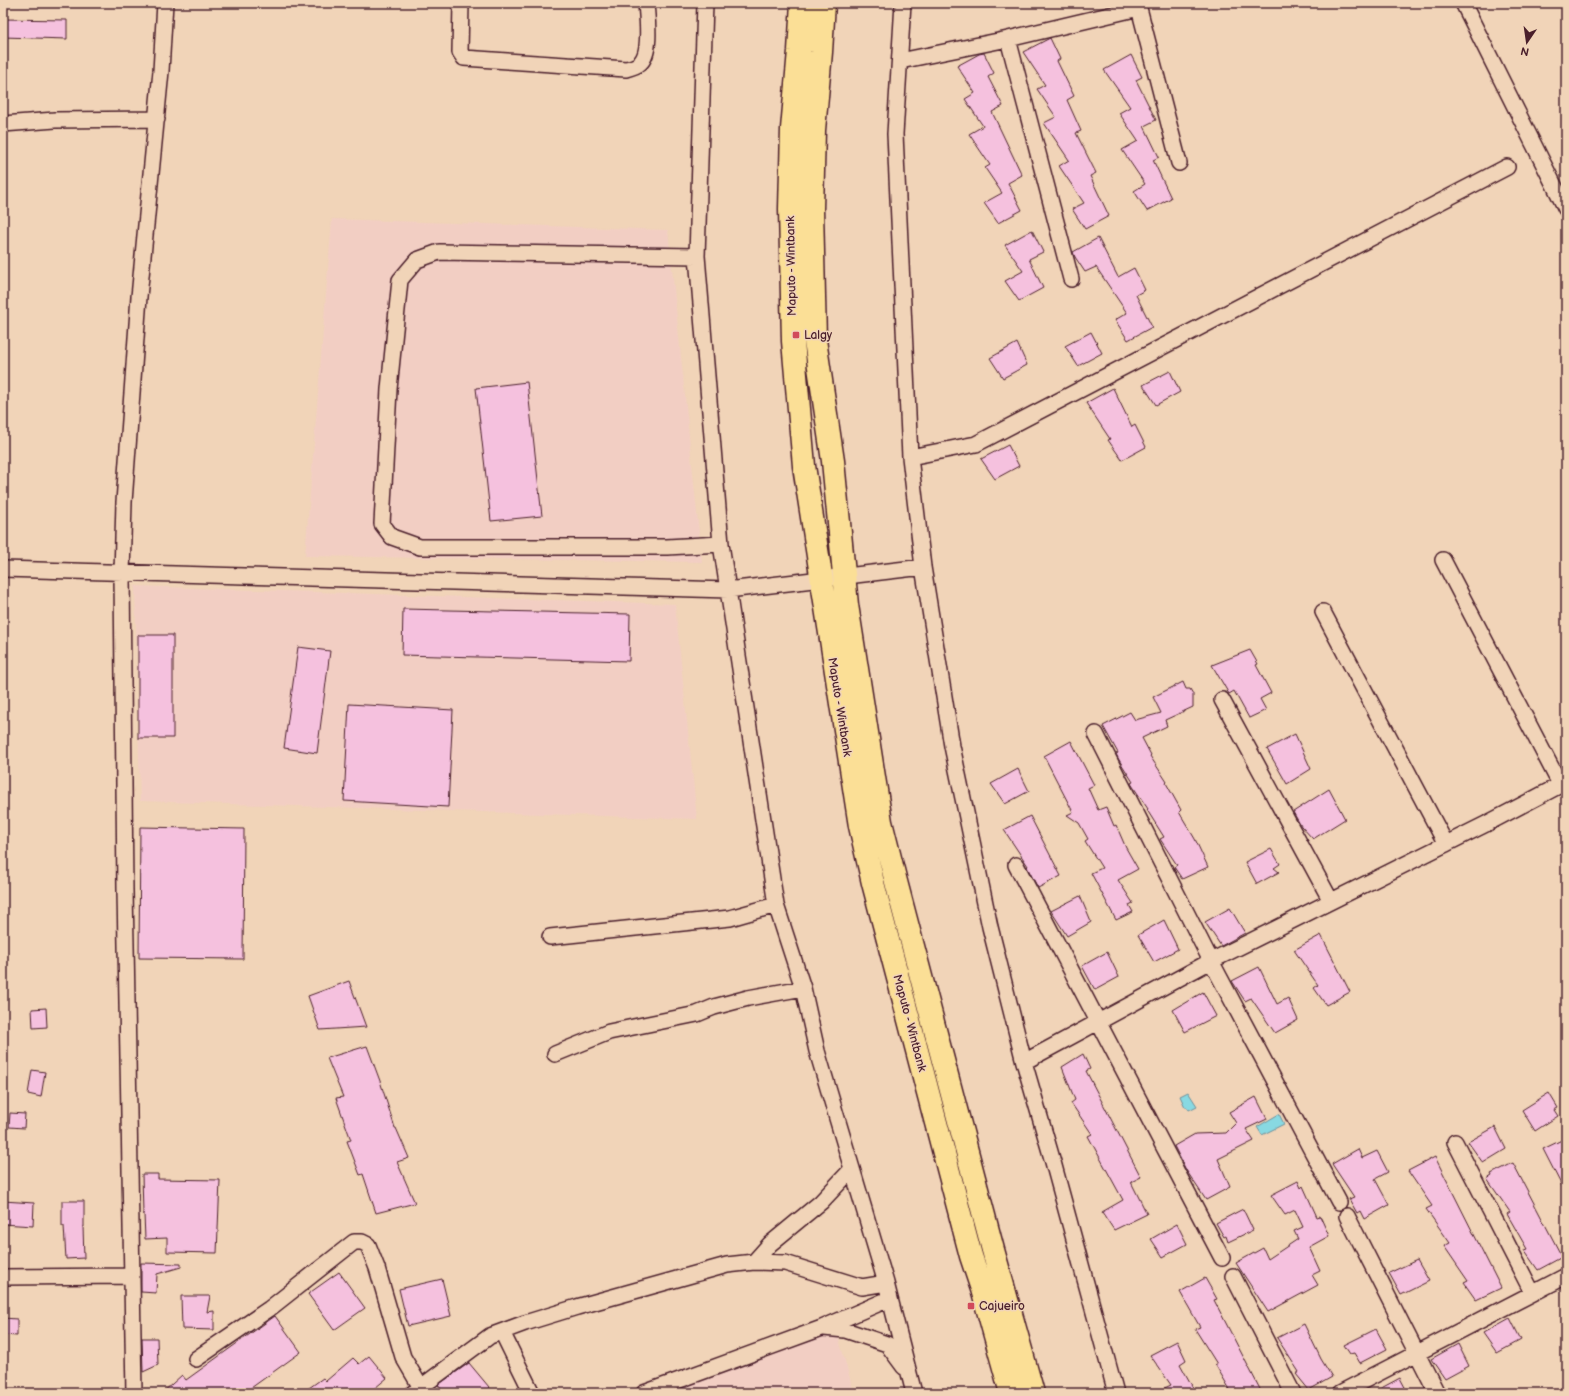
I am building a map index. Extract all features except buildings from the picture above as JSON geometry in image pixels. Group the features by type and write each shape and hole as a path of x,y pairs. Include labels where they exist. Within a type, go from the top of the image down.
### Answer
{"highway":[{"name":"Maputo - Wintbank","path":"802,3 792,128 790,209 791,291 793,341 802,452 821,579 860,826 877,898 968,1243 1011,1393"},
{"name":"Maputo - Wintbank","path":"824,3 814,130 812,209 815,340 833,461 843,576 868,745 881,822 904,915 1032,1393"}],"street":[{"path":"134,1393 125,898 122,574 124,502 139,297 157,119 165,3"},
{"path":"461,3 460,52 464,58 626,69 640,63 645,56 647,48 646,3"},
{"path":"705,3 697,256 721,544 776,905 803,988 816,1052 886,1283 914,1393"},
{"path":"903,3 894,134 910,457 923,567 952,746 990,927 1024,1062 1056,1169 1116,1393"},
{"path":"1463,3 1566,210"},
{"path":"900,61 1008,39 1139,8 1179,163"},
{"path":"1008,39 1071,279"},
{"path":"3,124 55,120 157,119"},
{"path":"910,457 976,444 1507,167"},
{"path":"697,256 439,252 417,260 400,280 389,389 382,524 392,537 420,546 667,547 721,544"},
{"path":"1024,1062 1211,961 1486,824 1563,783 1443,560"},
{"path":"3,569 122,574 728,590 923,567"},
{"path":"1323,612 1446,844"},
{"path":"1222,700 1331,901"},
{"path":"1096,734 1211,961 1339,1202"},
{"path":"1016,866 1222,1258"},
{"path":"550,937 730,918 776,905"},
{"path":"555,1054 609,1032 697,1014 714,1007 748,998 803,988"},
{"path":"1455,1142 1532,1292"},
{"path":"754,1262 770,1244 821,1202 852,1169"},
{"path":"1347,1216 1416,1353 1438,1393"},
{"path":"196,1359 269,1309 354,1242 368,1244 377,1268 403,1357 416,1390 490,1336 525,1323 637,1289 727,1265 754,1262 785,1263 862,1287 886,1283"},
{"path":"3,1277 132,1276"},
{"path":"1233,1276 1293,1393"},
{"path":"1340,1393 1532,1292 1566,1276"},
{"path":"644,1393 822,1328 889,1299"},
{"path":"822,1328 845,1330 887,1344 909,1374"},
{"path":"502,1332 532,1393"}],"shaded area":[{"path":"332,219 668,230 702,562 305,556"},
{"path":"135,586 675,604 697,819 140,801"},
{"path":"837,1332 854,1393 668,1393"}],"water":[{"path":"1188,1092 1197,1106 1189,1110 1185,1107 1180,1096"},
{"path":"1279,1114 1284,1124 1262,1135 1257,1127"}],"place":[{"name":"Lalgy","path":"796,335"},
{"name":"Cajueiro","path":"971,1306"}]}
